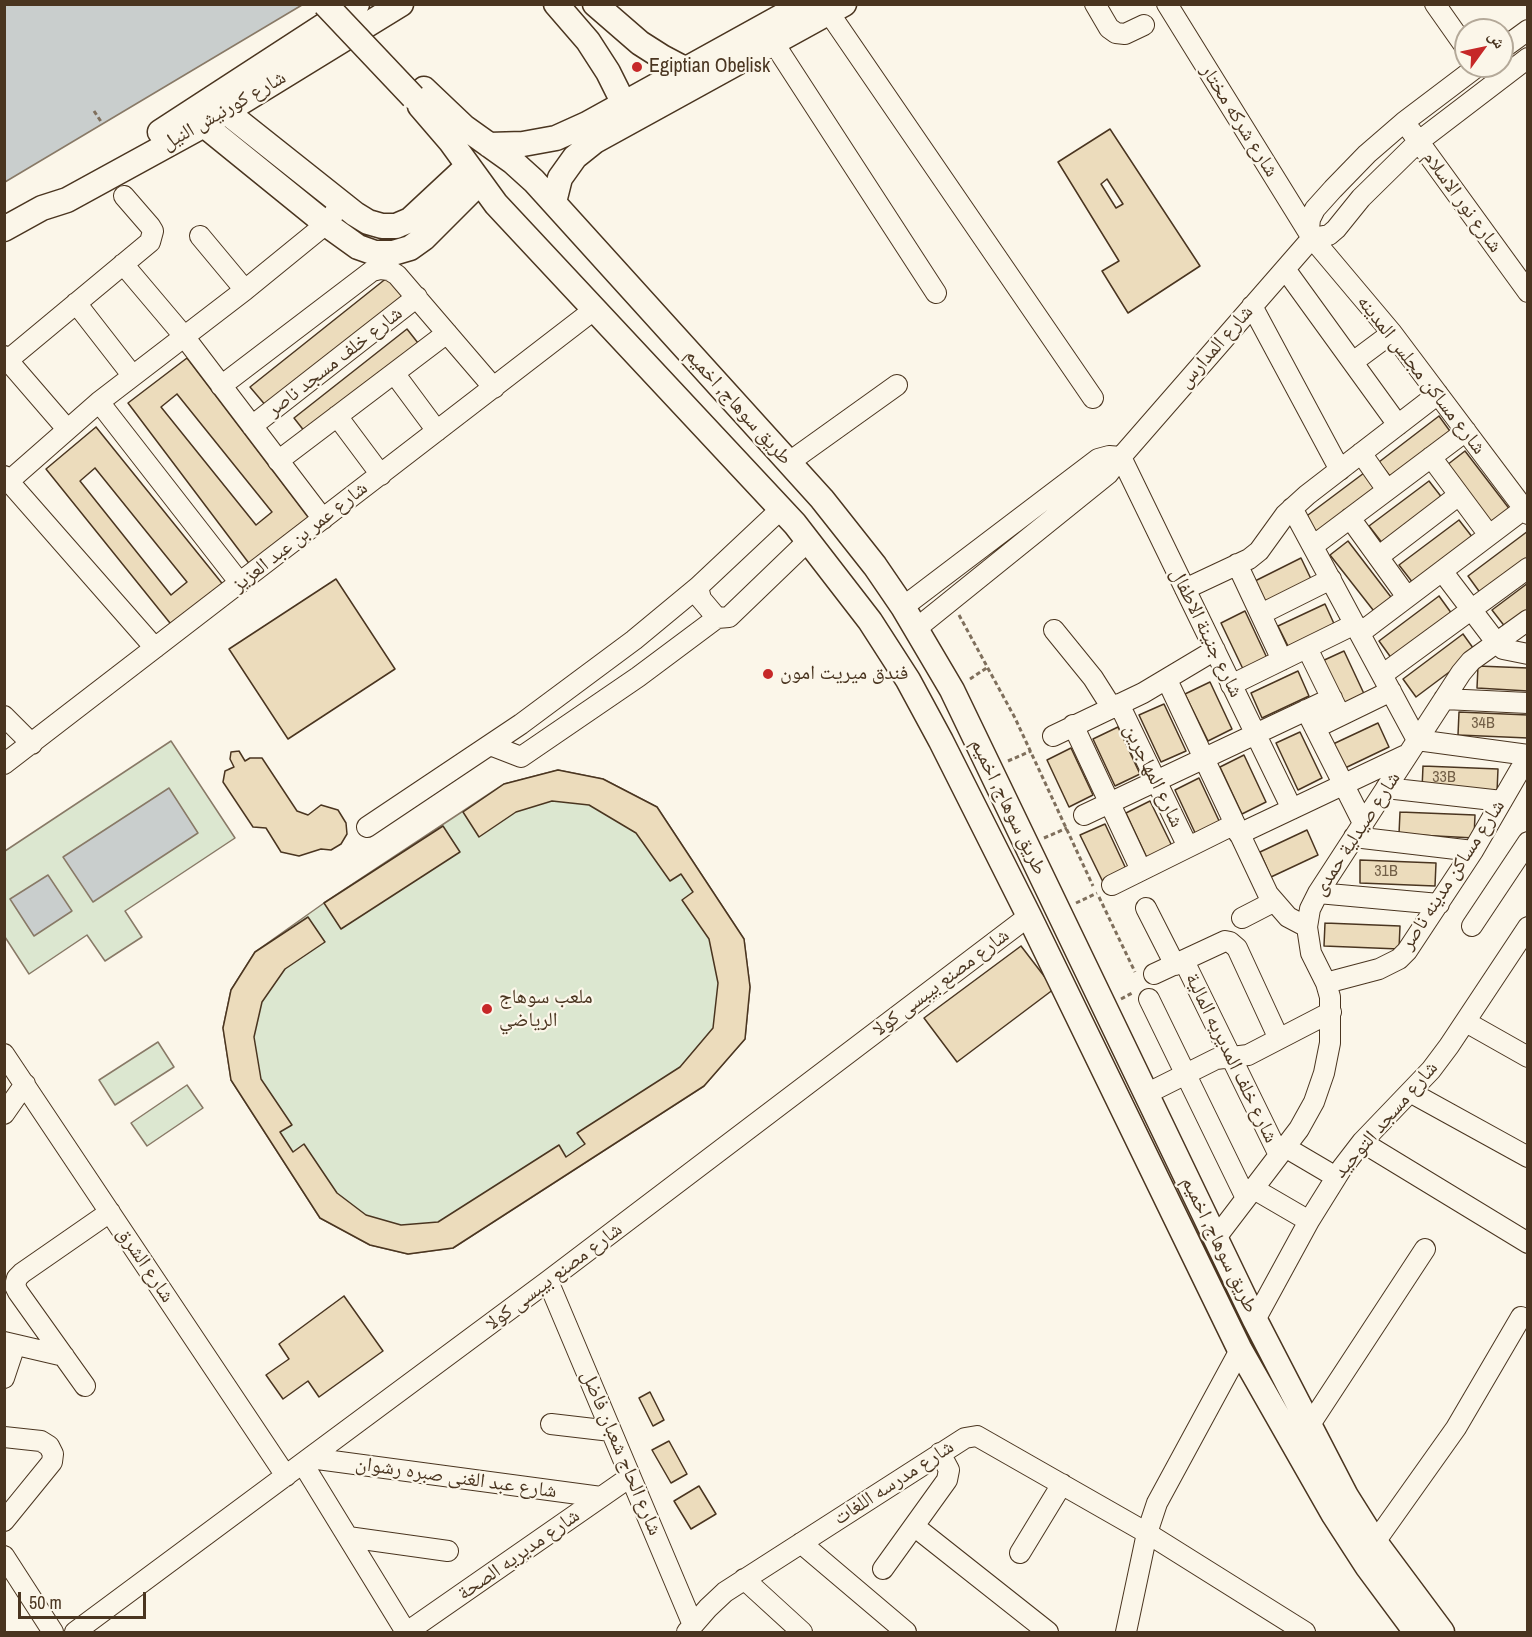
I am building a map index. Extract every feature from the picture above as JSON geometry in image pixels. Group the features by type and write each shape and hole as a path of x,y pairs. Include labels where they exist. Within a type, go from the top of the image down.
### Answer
{"main road":[{"path":"325,4 418,93"},
{"path":"344,4 418,93"},
{"name":"شارع كورنيش النيل","path":"208,112 357,4"},
{"name":"شارع كورنيش النيل","path":"4,228 42,208 62,192 401,4"},
{"path":"556,4 588,41 608,72 628,113"},
{"path":"595,4 640,43 684,69 707,79"},
{"path":"489,144 523,144 556,138 628,113 707,79 768,35 804,4"},
{"path":"554,202 561,178 574,157 684,69 832,7"},
{"name":"طريق سوهاج, اخميم","path":"418,93 513,162 554,202 822,499 875,566 917,628 952,690 1215,1239 1309,1426 1346,1496 1375,1542 1442,1632"},
{"name":"طريق سوهاج, اخميم","path":"418,93 474,174 514,224 795,525 870,621 908,680 1029,916 1240,1350 1334,1515 1367,1566 1416,1632"},
{"path":"208,112 368,222 382,226 396,225 410,220 474,174"},
{"path":"208,112 326,224 358,247 375,253 393,253 410,248 424,238 474,174"},
{"path":"795,525 822,499"}],"street":[{"path":"1095,4 1110,28 1116,33 1125,34 1144,25"},
{"path":"1435,4 1454,31"},
{"name":"شارع شركه مختار","path":"1171,6 1312,238"},
{"path":"832,7 1093,398"},
{"path":"1514,40 1527,30"},
{"path":"768,35 936,293"},
{"name":"شارع المدارس","path":"917,628 1108,474 1312,238 1329,235 1361,198 1418,142 1527,58"},
{"path":"1312,238 1309,229 1310,219 1315,209 1367,154 1404,122 1462,78"},
{"name":"شارع نور الاسلام","path":"1404,122 1527,292"},
{"path":"67,429 9,367 76,303 150,242 153,231 124,196"},
{"path":"155,648 7,479 132,375 245,290 326,224 342,203"},
{"path":"200,236 245,290"},
{"name":"شارع مساكن مجلس المدينه","path":"1312,238 1392,333 1526,511"},
{"path":"123,264 183,335 323,519"},
{"path":"220,386 372,271 380,269 389,270 397,275 494,388"},
{"path":"1285,269 1398,425"},
{"name":"شارع خلف مسجد ناصر","path":"252,426 417,297"},
{"path":"76,303 132,375"},
{"path":"1252,306 1340,470"},
{"name":"شارع عمر بن عبد العزيز","path":"4,764 595,309"},
{"path":"278,461 447,333"},
{"path":"1353,362 1392,333"},
{"path":"394,373 437,431"},
{"path":"788,463 897,385"},
{"path":"1185,589 1259,551 1278,523 1292,508 1438,394"},
{"path":"99,402 240,583"},
{"path":"337,416 381,475"},
{"path":"1313,546 1466,431"},
{"path":"1361,453 1387,490"},
{"path":"903,607 1098,459 1109,456 1121,457"},
{"name":"شارع جنينة الاطفال","path":"1121,457 1292,809"},
{"path":"1431,457 1489,535"},
{"path":"1378,557 1460,495"},
{"path":"1292,508 1387,683 1413,747"},
{"path":"1231,685 1307,648 1357,629 1407,597 1489,535 1526,511"},
{"path":"1350,518 1407,597"},
{"path":"367,827 521,724 634,640 698,587 795,525"},
{"path":"490,745 521,757 638,677 717,618 729,617 795,525"},
{"path":"1237,564 1282,660"},
{"path":"1315,728 1341,716 1387,683 1471,610 1527,568"},
{"path":"1442,571 1503,649 1527,654"},
{"path":"1261,614 1331,579"},
{"path":"698,587 701,599 717,618"},
{"name":"شارع صيدلية حمدى","path":"1215,1239 1299,1129 1314,1102 1324,1073 1330,1043 1331,1012 1326,982 1311,952 1307,927 1310,909 1318,893 1471,661 1527,620"},
{"name":"شارع المهاجرين","path":"1054,630 1115,706 1156,781 1188,847"},
{"path":"1307,648 1341,716"},
{"path":"1053,736 1167,680 1215,650"},
{"path":"1167,680 1273,902 1288,917 1307,927"},
{"path":"1084,815 1332,698"},
{"path":"1444,699 1527,703"},
{"path":"1306,710 1343,784 1358,830 1473,851"},
{"path":"4,716 32,744"},
{"path":"1073,725 1141,870"},
{"path":"1105,889 1188,847 1292,809 1413,747 1527,755"},
{"name":"شارع مساكن مدينه ناصر","path":"1326,982 1379,969 1399,959 1407,951 1473,851 1527,755"},
{"path":"1386,788 1502,801"},
{"path":"1472,926 1527,842"},
{"path":"1318,893 1440,904"},
{"path":"1242,918 1273,902"},
{"name":"شارع خلف المديريه المالية","path":"1146,908 1179,963 1282,1151"},
{"name":"شارع مصنع بيبسى كولا","path":"75,1632 548,1281 1029,916"},
{"name":"شارع مسجد التوحيد","path":"1255,1320 1309,1221 1336,1177 1362,1142 1431,1070 1466,1022 1527,927"},
{"path":"1155,974 1225,941 1234,944 1280,1039"},
{"path":"1149,999 1185,1074 1250,1193 1309,1221"},
{"path":"1146,1094 1216,1059 1248,1054 1331,1012"},
{"path":"1466,1022 1527,1057"},
{"name":"شارع الشرق","path":"4,1054 286,1476"},
{"path":"4,1114 25,1084"},
{"path":"1410,1092 1527,1157"},
{"path":"1362,1142 1527,1242"},
{"path":"1282,1151 1336,1177"},
{"path":"85,1386 15,1286 17,1278 110,1212"},
{"path":"1309,1426 1425,1249"},
{"name":"شارع الحاج شعبان فاضل","path":"548,1281 630,1477 690,1629"},
{"path":"1375,1542 1456,1428 1521,1317"},
{"path":"4,1378 10,1343 64,1356"},
{"path":"1126,1632 1147,1533 1157,1503 1240,1350"},
{"path":"550,1424 611,1431"},
{"name":"شارع مدرسه اللغات","path":"690,1629 725,1592 744,1579 965,1438 977,1436 1147,1533 1305,1632"},
{"path":"4,1437 41,1442 49,1446 53,1454 52,1462 4,1521"},
{"path":"883,1569 950,1475 940,1454"},
{"path":"306,1461 348,1537 406,1632"},
{"name":"شارع عبد الغنى صبره رشوان","path":"306,1461 602,1497"},
{"name":"شارع مديريه الصحة","path":"406,1632 630,1477"},
{"path":"1020,1553 1062,1484"},
{"path":"914,1526 1048,1632"},
{"path":"348,1537 448,1551"},
{"path":"801,1542 906,1632"},
{"path":"4,1556 53,1632"},
{"path":"744,1579 802,1632"}],"path":[{"path":"94,111 102,123"},
{"path":"951,601 1105,889 1149,999"},
{"path":"990,770 1031,751"},
{"path":"1058,912 1105,889"}],"green space":[{"path":"171,741 235,838 125,911 142,937 105,961 87,935 29,974 5,937 5,851"},
{"name":"ملعب سوهاج الرياضي","path":"558,770 603,779 657,807 744,939 750,987 745,1039 704,1086 453,1248 408,1254 370,1245 320,1218 231,1080 223,1028 231,990 255,952 324,903 504,784"},
{"path":"158,1042 174,1067 115,1105 99,1080"},
{"path":"187,1085 203,1108 147,1146 131,1123"}],"shaded area":[{"path":"5,4 302,4 302,5 5,182"},
{"path":"169,788 198,833 93,902 63,857"},
{"path":"48,875 72,911 34,936 10,899"}],"building":[{"path":"1110,129 1200,266 1128,313 1102,271 1119,261 1058,162","holes":["1107,179 1123,204 1116,208 1101,184"]},
{"path":"388,277 404,297 267,407 250,387"},
{"path":"407,329 418,343 305,432 294,418"},
{"path":"187,358 311,521 251,566 128,403","holes":["177,394 272,512 256,525 161,407"]},
{"path":"1439,416 1452,434 1393,480 1379,462"},
{"path":"96,427 225,587 174,628 46,469","holes":["95,468 187,582 171,595 80,481"]},
{"path":"1465,451 1511,511 1493,525 1447,465"},
{"path":"1364,473 1378,491 1318,536 1304,518"},
{"path":"1429,481 1443,499 1383,544 1369,526"},
{"path":"1459,520 1473,538 1413,583 1399,565"},
{"path":"1528,531 1528,559 1481,594 1468,576"},
{"path":"1348,541 1394,601 1377,615 1330,555"},
{"path":"1301,558 1313,583 1266,605 1255,581"},
{"path":"336,579 395,669 288,739 229,649"},
{"path":"1528,583 1528,611 1506,628 1492,610"},
{"path":"1439,596 1452,614 1392,659 1379,641"},
{"path":"1325,604 1336,628 1290,650 1278,626"},
{"path":"1245,611 1267,658 1243,669 1221,623"},
{"path":"1463,634 1476,652 1416,697 1403,679"},
{"path":"1344,651 1366,698 1342,709 1320,662"},
{"path":"1478,666 1528,668 1528,691 1477,688"},
{"path":"1298,671 1309,696 1262,718 1251,693"},
{"path":"1210,682 1232,729 1208,741 1185,694"},
{"path":"1164,704 1186,751 1161,762 1139,715"},
{"path":"1459,712 1528,715 1528,738 1458,735"},
{"path":"1378,723 1389,747 1343,769 1331,745"},
{"path":"1118,727 1140,774 1115,786 1093,739"},
{"path":"1300,732 1322,778 1298,790 1276,743"},
{"path":"1071,748 1093,795 1069,807 1047,760"},
{"path":"239,751 245,761 250,758 262,758 297,811 308,815 321,805 338,810 346,823 347,834 341,844 331,850 321,849 299,856 281,852 266,828 253,827 223,782 225,771 234,767 230,759 231,752"},
{"path":"1244,755 1266,802 1242,814 1220,767"},
{"path":"1423,766 1498,769 1497,792 1422,789"},
{"path":"558,770 603,779 657,807 744,939 750,987 745,1039 704,1086 453,1248 408,1254 370,1245 320,1218 231,1080 223,1028 231,990 255,952 308,917 325,942 285,969 262,1002 254,1037 261,1079 292,1125 280,1132 293,1152 304,1144 337,1193 366,1215 401,1225 438,1222 559,1145 566,1157 585,1144 577,1133 680,1067 713,1028 718,983 709,939 682,900 693,892 681,874 670,881 636,833 589,805 552,801 516,812 479,837 463,812 504,784"},
{"path":"1199,778 1221,825 1197,837 1175,790"},
{"path":"1150,801 1173,848 1148,860 1126,813"},
{"path":"1400,812 1475,815 1474,838 1399,834"},
{"path":"1105,824 1127,871 1103,882 1080,835"},
{"path":"443,826 460,852 341,929 324,903"},
{"path":"1307,830 1318,855 1271,877 1260,852"},
{"path":"1360,860 1436,863 1435,886 1360,883"},
{"path":"1325,923 1400,926 1399,949 1324,946"},
{"path":"1021,946 1054,989 957,1062 924,1018"},
{"path":"344,1296 383,1351 319,1397 308,1381 283,1399 266,1375 289,1359 279,1344"},
{"path":"650,1392 664,1420 653,1426 639,1398"},
{"path":"669,1441 687,1474 671,1483 652,1450"},
{"path":"699,1486 716,1514 691,1529 674,1501"}],"place":[{"name":"Egiptian Obelisk","path":"637,67"},
{"name":"فندق ميريت امون","path":"768,674"},
{"name":"ملعب سوهاج الرياضي","path":"487,1009"}]}
